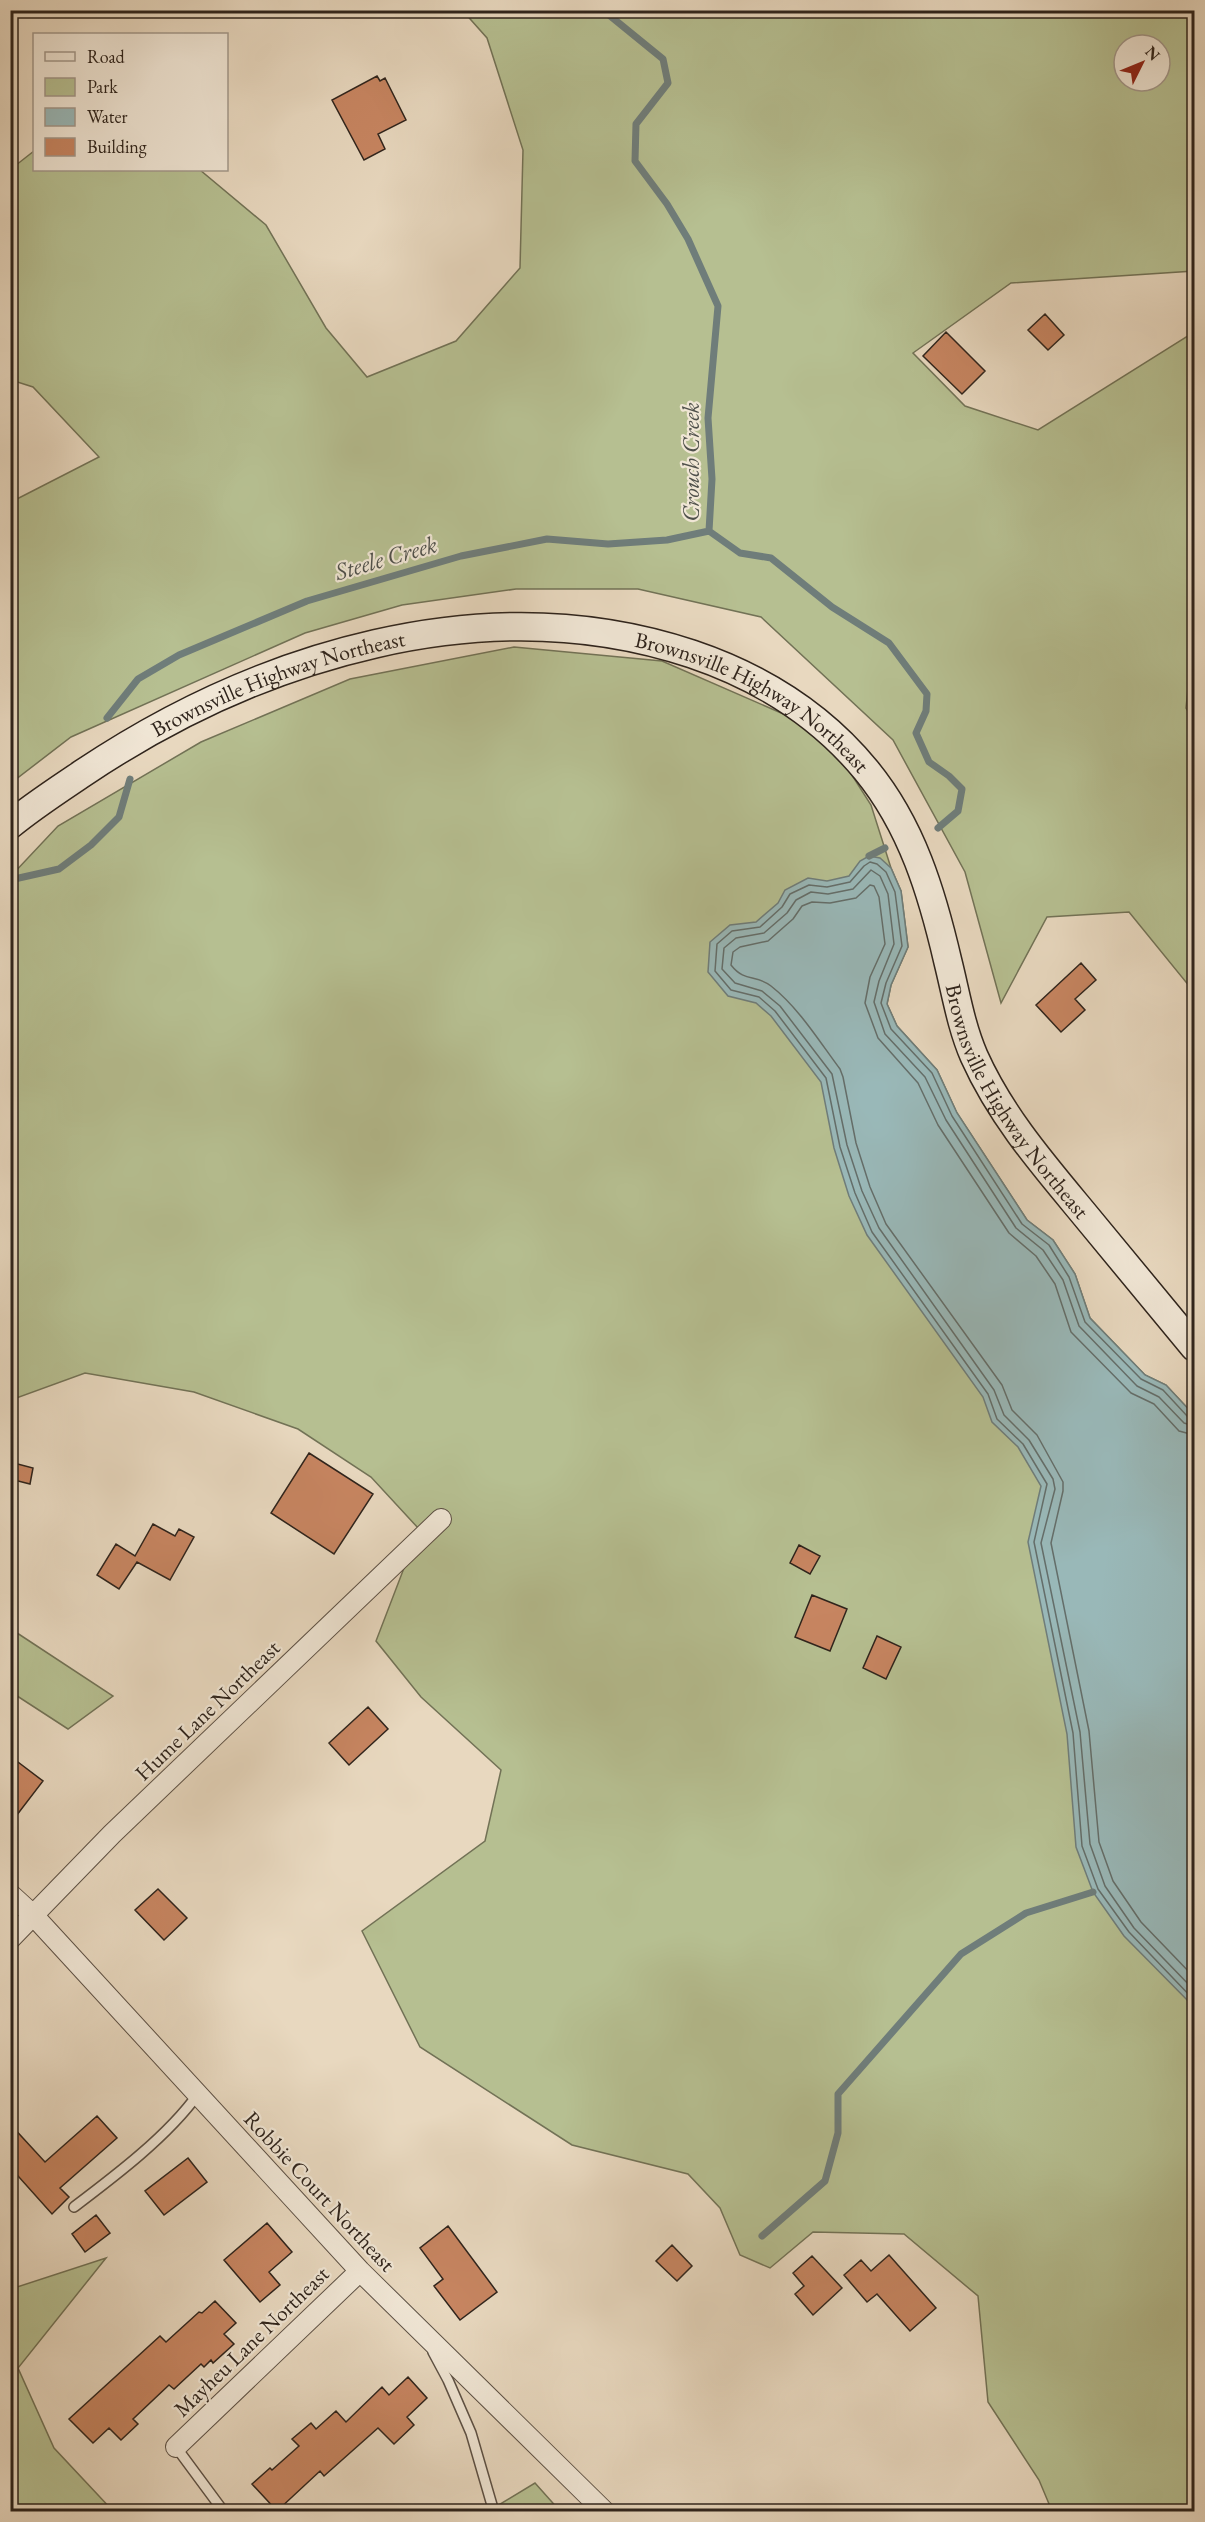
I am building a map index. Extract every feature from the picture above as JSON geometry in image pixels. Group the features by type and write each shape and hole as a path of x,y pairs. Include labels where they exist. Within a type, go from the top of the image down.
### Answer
{"main road":[{"name":"Brownsville Highway Northeast","path":"10,825 107,758 195,707 245,685 322,658 413,637 461,629 511,627 576,630 666,645 741,672 768,686 815,719 866,770 892,806 913,845 923,872 938,917 964,1028 993,1092 1022,1139 1194,1347"}],"street":[{"name":"Hume Lane Northeast","path":"10,1939 112,1834 441,1519"},
{"name":"Robbie Court Northeast","path":"10,1894 33,1915 360,2271 605,2511"},
{"name":"Mayheu Lane Northeast","path":"176,2447 360,2271"}],"lane":[{"path":"74,2206 111,2180 186,2111 198,2094"},
{"path":"424,2334 448,2380 471,2433 494,2511"},
{"path":"176,2447 224,2511"}],"green space":[{"path":"463,11 1194,11 1194,271 1011,283 913,353 965,406 1038,430 1194,332 1194,632 1186,708 1194,721 1194,992 1129,912 1047,917 1001,1003 965,872 893,740 761,617 638,589 516,589 402,605 305,633 71,737 11,783 11,502 99,457 33,387 11,380 11,169 33,152 33,171 201,171 266,225 326,328 367,377 456,341 520,268 523,150 487,38"},
{"path":"514,647 662,661 804,723 850,772 871,805 891,868 901,891 908,947 891,985 887,1004 897,1026 937,1070 957,1113 1027,1220 1053,1240 1075,1274 1090,1318 1145,1375 1166,1385 1194,1415 1194,2511 1052,2511 1039,2480 988,2402 978,2296 904,2234 813,2232 770,2268 740,2255 720,2208 688,2174 572,2145 420,2047 362,1931 485,1841 501,1770 421,1697 376,1641 419,1529 371,1477 298,1429 194,1392 85,1373 11,1400 11,876 58,826 201,742 350,679"},
{"path":"11,1629 113,1696 68,1729 11,1692"},
{"path":"106,2258 18,2368 54,2448 113,2511 11,2511 11,2289"},
{"path":"535,2483 560,2511 487,2512"}],"water":[{"path":"869,856 880,858 891,868 901,891 908,947 891,985 887,1004 897,1026 937,1070 957,1113 1027,1220 1053,1240 1075,1274 1090,1318 1145,1375 1166,1385 1194,1415 1194,2007 1124,1936 1093,1892 1076,1847 1067,1734 1028,1542 1041,1486 1018,1447 992,1422 983,1397 867,1235 849,1196 834,1148 821,1082 771,1016 756,1003 728,996 708,972 710,942 730,925 756,922 778,903 785,890 808,878 827,881 849,876 860,861"}],"building":[{"path":"377,76 380,81 385,78 406,120 378,134 385,149 364,160 332,100"},
{"path":"1045,314 1064,335 1048,350 1028,330"},
{"path":"946,332 985,371 962,394 923,356"},
{"path":"1081,963 1096,980 1075,999 1085,1010 1061,1032 1036,1005"},
{"path":"309,1453 373,1494 334,1554 271,1513"},
{"path":"10,1462 33,1468 30,1484 10,1479"},
{"path":"153,1524 175,1536 179,1529 194,1537 170,1580 137,1562 119,1589 97,1575 116,1544 135,1556"},
{"path":"799,1545 820,1556 810,1574 790,1563"},
{"path":"812,1595 847,1609 830,1651 795,1637"},
{"path":"877,1636 901,1647 886,1679 863,1668"},
{"path":"368,1707 388,1729 349,1765 329,1743"},
{"path":"10,1756 43,1781 10,1824"},
{"path":"158,1889 187,1918 164,1940 135,1910"},
{"path":"97,2116 117,2138 60,2188 69,2197 52,2214 10,2167 10,2124 45,2162"},
{"path":"188,2158 207,2182 164,2215 145,2191"},
{"path":"96,2215 110,2233 85,2252 72,2234"},
{"path":"267,2223 292,2252 269,2272 280,2285 260,2302 224,2260"},
{"path":"448,2226 497,2292 460,2320 434,2286 443,2279 420,2248"},
{"path":"672,2245 692,2266 677,2281 656,2261"},
{"path":"889,2255 936,2308 910,2331 877,2294 867,2302 844,2275 861,2260 871,2271"},
{"path":"812,2256 842,2288 813,2315 795,2294 804,2286 793,2273"},
{"path":"215,2301 236,2323 224,2334 234,2344 213,2363 211,2360 204,2367 201,2364 174,2389 169,2385 133,2419 138,2424 121,2440 109,2428 93,2443 69,2419 160,2336 166,2342 199,2312 202,2313"},
{"path":"408,2377 427,2398 407,2417 414,2425 394,2444 378,2428 324,2476 320,2471 277,2511 252,2484 299,2446 292,2439 311,2423 316,2429 336,2411 346,2422 382,2387 389,2395"}],"waterway":[{"name":"Crouch Creek","path":"608,10 609,15 663,59 668,83 636,124 635,161 667,204 688,239 718,306 708,418 712,479 709,531"},
{"name":"Crouch Creek","path":"709,531 740,553 771,558 832,607 889,643 927,694 926,711 916,733 929,762 949,776 962,789 958,811 938,828"},
{"name":"Steele Creek","path":"107,718 138,679 179,655 307,601 461,556 547,539 608,544 667,540 709,531"},
{"name":"Steele Creek","path":"10,880 59,869 91,845 119,817 130,779"},
{"name":"Crouch Creek","path":"869,856 885,848"},
{"path":"762,2236 825,2181 838,2133 838,2094 961,1954 1026,1913 1093,1892"}]}
